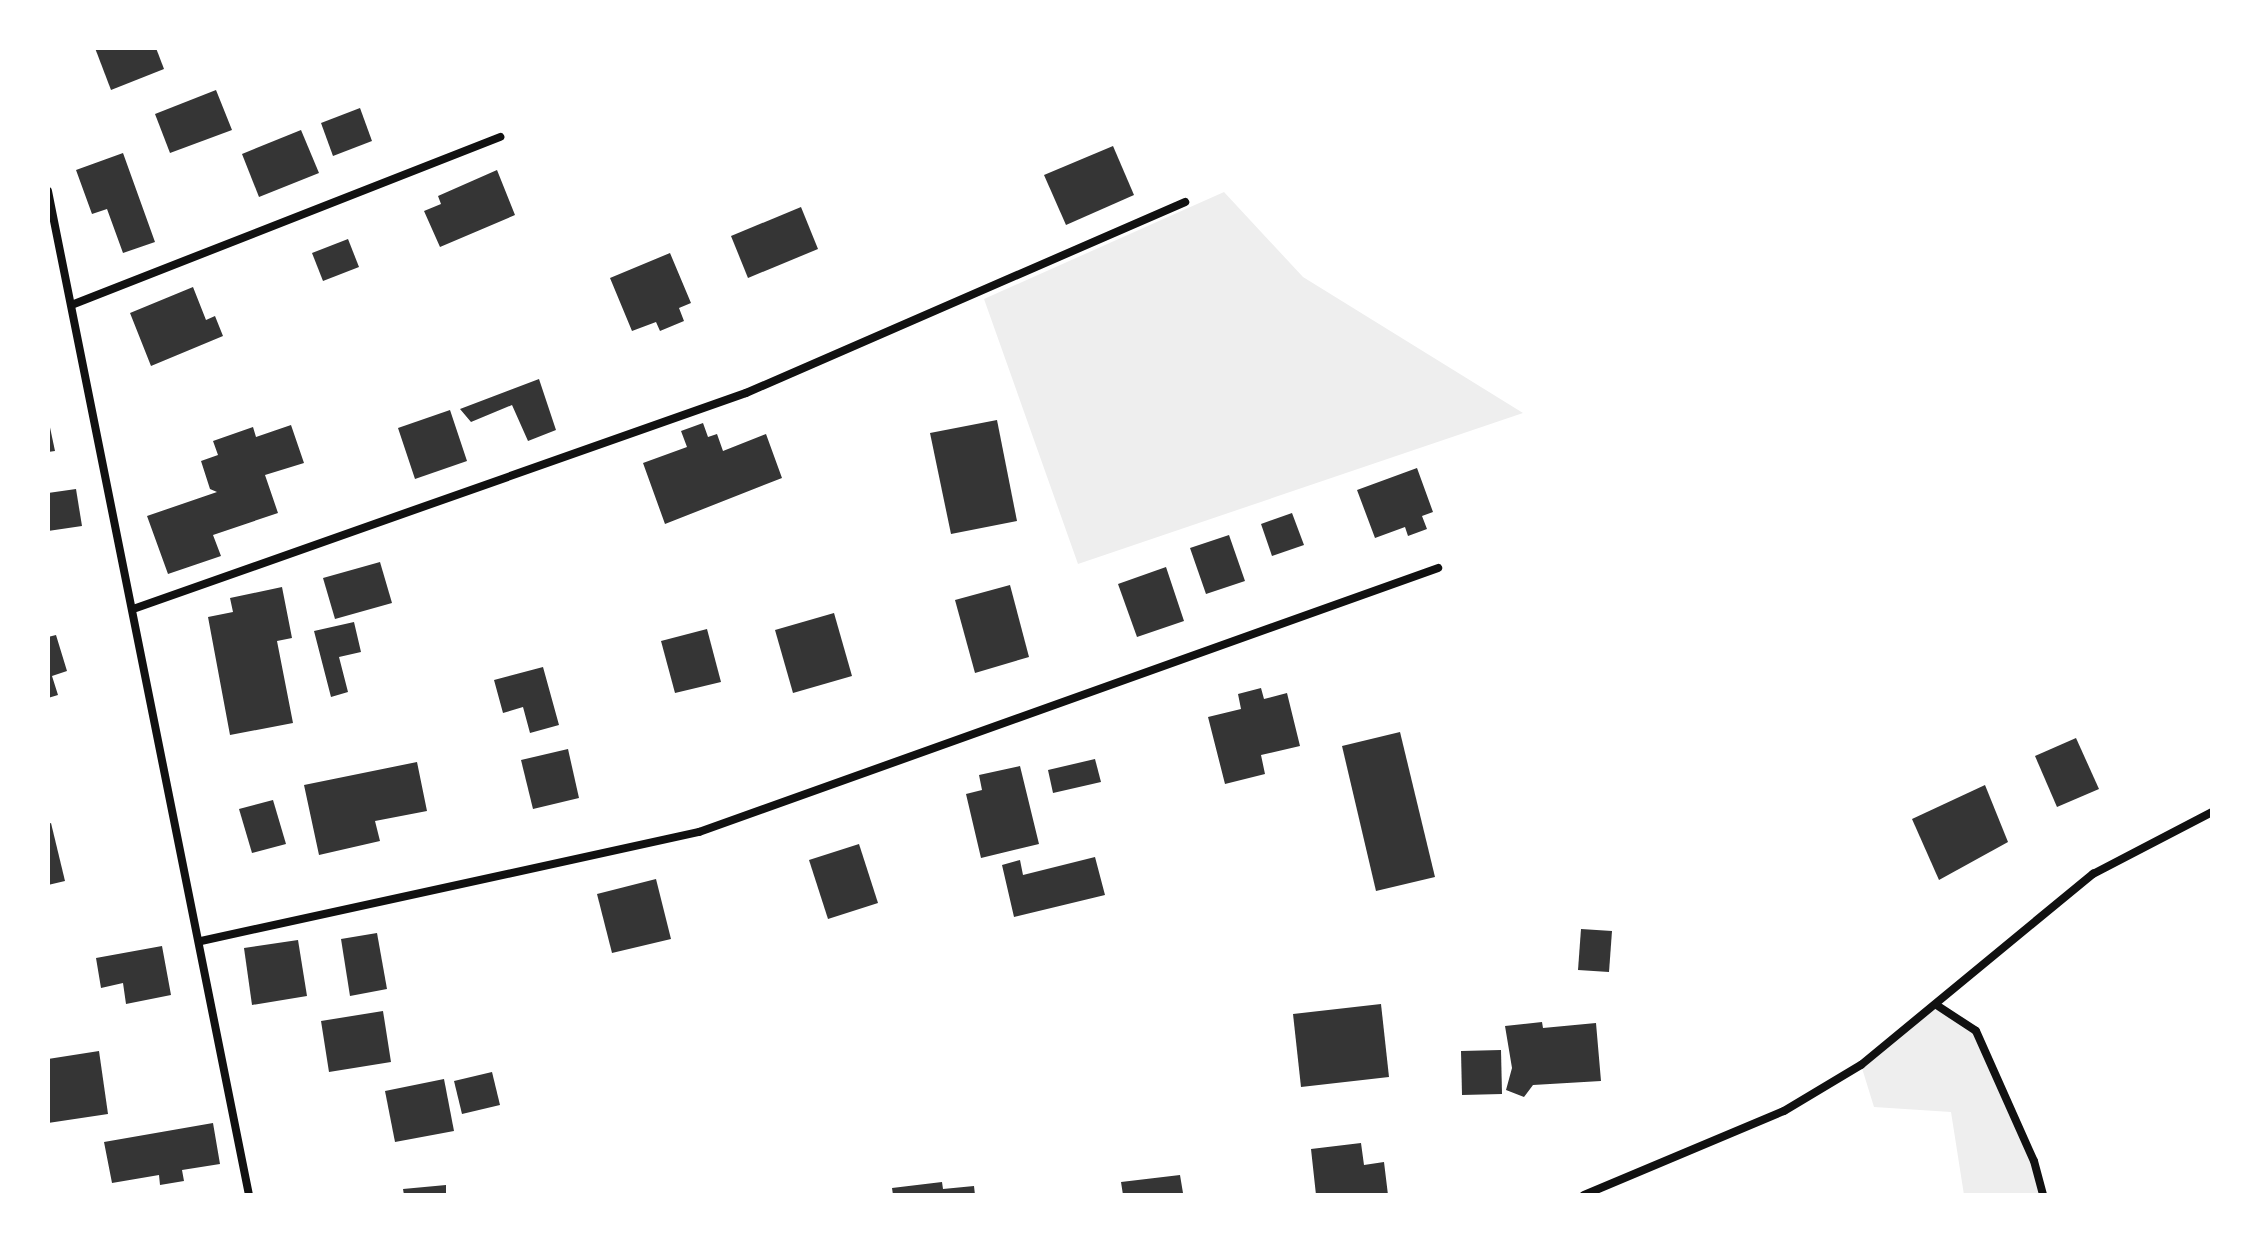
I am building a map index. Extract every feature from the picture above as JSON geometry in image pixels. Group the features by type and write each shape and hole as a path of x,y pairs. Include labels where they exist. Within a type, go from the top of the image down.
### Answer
{"street":[{"path":"74,304 500,137"},
{"path":"48,191 136,608 249,1195"},
{"path":"136,608 746,393 1185,202"},
{"path":"201,941 699,832 1438,568"},
{"path":"1584,1195 1784,1111 1861,1065 1938,1006 2093,874 2212,812"},
{"path":"1938,1006 1976,1031 2034,1161 2043,1195"}],"shaded area":[{"path":"1224,192 1303,277 1523,413 1078,564 984,299"},
{"path":"1938,1006 1976,1031 2034,1161 2043,1195 1964,1195 1951,1112 1874,1107 1861,1065"}],"building":[{"path":"95,48 156,48 164,69 111,90"},
{"path":"216,90 232,130 170,153 155,114"},
{"path":"360,108 372,141 333,156 321,123"},
{"path":"301,130 319,173 259,197 242,154"},
{"path":"1113,146 1134,195 1066,225 1044,175"},
{"path":"123,153 155,242 123,253 107,209 92,214 76,170"},
{"path":"497,170 515,215 440,247 424,211 441,204 438,196"},
{"path":"801,207 818,249 748,278 731,236"},
{"path":"348,239 359,267 323,281 312,253"},
{"path":"670,253 691,303 679,308 684,321 660,331 656,322 632,331 610,278"},
{"path":"193,287 206,320 215,316 223,336 151,366 130,313"},
{"path":"539,379 556,430 528,441 512,405 471,422 460,409"},
{"path":"450,410 467,461 415,479 398,428"},
{"path":"48,418 55,451 48,452"},
{"path":"997,420 1017,521 951,534 930,433"},
{"path":"703,423 708,437 717,434 723,451 766,434 782,478 665,524 643,463 687,447 681,431"},
{"path":"291,425 304,463 265,475 278,513 213,535 221,556 168,574 147,516 217,492 210,489 201,461 218,455 213,441 253,427 256,437"},
{"path":"1417,468 1433,512 1422,516 1427,529 1408,536 1405,527 1375,538 1357,490"},
{"path":"76,489 82,526 48,531 48,493"},
{"path":"1292,513 1304,545 1272,556 1261,524"},
{"path":"1229,535 1245,581 1206,594 1190,548"},
{"path":"380,562 392,603 335,619 323,578"},
{"path":"1166,567 1184,621 1137,637 1118,584"},
{"path":"1010,585 1029,657 975,673 955,600"},
{"path":"282,587 292,638 277,641 293,723 230,735 208,617 233,612 230,598"},
{"path":"834,613 852,676 793,693 775,630"},
{"path":"354,622 361,652 339,657 348,692 331,697 314,631"},
{"path":"707,629 721,682 675,693 661,641"},
{"path":"56,635 67,671 52,676 58,695 48,698 48,637"},
{"path":"543,667 559,725 530,733 523,707 503,713 494,680"},
{"path":"1261,688 1264,699 1287,693 1300,746 1261,755 1265,774 1225,784 1208,717 1241,709 1238,694"},
{"path":"1400,732 1435,877 1376,891 1342,746"},
{"path":"2076,738 2099,789 2057,807 2035,756"},
{"path":"568,749 579,798 533,809 521,760"},
{"path":"1095,759 1101,782 1053,793 1048,770"},
{"path":"417,762 427,811 375,821 380,841 319,855 304,785"},
{"path":"1020,766 1039,844 981,858 966,794 982,790 979,775"},
{"path":"1985,785 2008,842 1939,880 1912,819"},
{"path":"273,800 286,844 252,853 239,809"},
{"path":"51,823 65,881 48,885 48,824"},
{"path":"859,844 878,903 828,919 809,860"},
{"path":"1095,857 1105,895 1014,917 1002,865 1020,860 1023,875"},
{"path":"656,879 671,939 612,953 597,894"},
{"path":"1581,929 1612,931 1609,972 1578,970"},
{"path":"377,933 387,989 350,996 341,939"},
{"path":"298,940 307,996 252,1005 244,948"},
{"path":"162,946 171,995 126,1004 123,983 101,988 96,958"},
{"path":"1381,1004 1389,1077 1301,1087 1293,1014"},
{"path":"383,1011 391,1062 329,1072 321,1021"},
{"path":"1542,1022 1543,1028 1596,1023 1601,1081 1533,1085 1524,1097 1506,1090 1512,1068 1505,1026"},
{"path":"1501,1050 1502,1094 1462,1095 1461,1051"},
{"path":"99,1051 108,1114 48,1123 48,1059"},
{"path":"492,1072 500,1105 462,1114 454,1081"},
{"path":"444,1079 454,1131 395,1142 385,1091"},
{"path":"213,1123 220,1164 182,1170 184,1181 160,1185 159,1175 112,1183 104,1142"},
{"path":"1361,1143 1364,1165 1384,1162 1388,1195 1316,1195 1311,1149"},
{"path":"1180,1175 1183,1193 1195,1195 1123,1195 1121,1182"},
{"path":"942,1182 943,1189 974,1186 975,1195 893,1195 892,1188"},
{"path":"446,1185 446,1195 404,1195 403,1189"}]}
